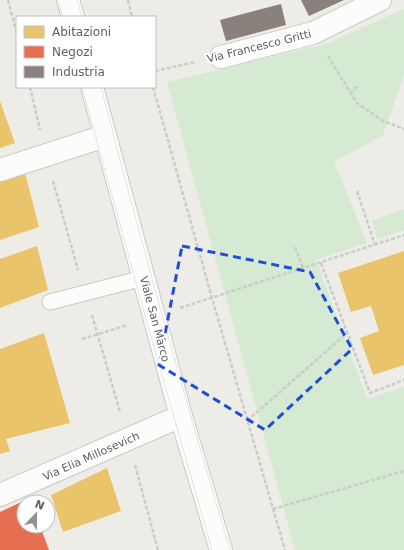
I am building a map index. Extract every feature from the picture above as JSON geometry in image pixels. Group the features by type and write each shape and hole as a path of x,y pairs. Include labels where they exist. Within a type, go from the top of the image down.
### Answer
{"street":[{"path":"68,0 73,16"},
{"name":"Via Francesco Gritti","path":"221,57 313,33 380,0"},
{"name":"Viale San Marco","path":"92,88 181,416 221,550"},
{"path":"0,170 105,136"},
{"name":"Via Elia Millosevich","path":"0,495 181,416"}],"lane":[{"path":"50,302 143,278"}],"path":[{"path":"8,0 16,30"},
{"path":"128,0 132,16"},
{"path":"313,33 357,103 383,121 404,129"},
{"name":"Via Francesco Gritti","path":"156,71 221,57"},
{"path":"350,93 358,86"},
{"path":"30,88 45,155 128,439 158,550"},
{"path":"152,88 285,550"},
{"path":"357,191 375,245"},
{"path":"82,339 404,236"},
{"path":"295,247 303,268"},
{"path":"321,263 370,392 404,380"},
{"path":"247,421 347,333"},
{"path":"273,509 404,471"}],"highlighted area":[{"path":"182,246 310,272 352,349 265,430 159,365"}],"green space":[{"path":"404,9 404,75 383,135 334,162 367,243 316,260 367,399 404,387 404,550 295,550 167,82 326,44"},
{"path":"404,209 404,230 377,239 372,221"}],"building: Abitazioni":[{"path":"0,101 15,143 0,148"},
{"path":"24,169 39,227 0,240 0,177"},
{"path":"37,246 48,290 0,308 0,259"},
{"path":"404,251 404,365 373,375 360,338 379,331 371,306 351,312 338,273"},
{"path":"44,333 70,423 6,439 10,451 0,454 0,349"},
{"path":"107,468 121,511 63,532 56,510 56,494 53,494"}],"building: Negozi":[{"path":"16,505 16,534 43,534 49,550 0,550 0,512"}],"building: Industria":[{"path":"301,0 344,0 309,16"},
{"path":"281,4 286,25 226,41 220,20"}],"tram line":[{"path":"58,0 63,16"},
{"path":"77,0 82,16"},
{"path":"82,88 212,550"},
{"path":"101,88 163,319 230,550"}]}
